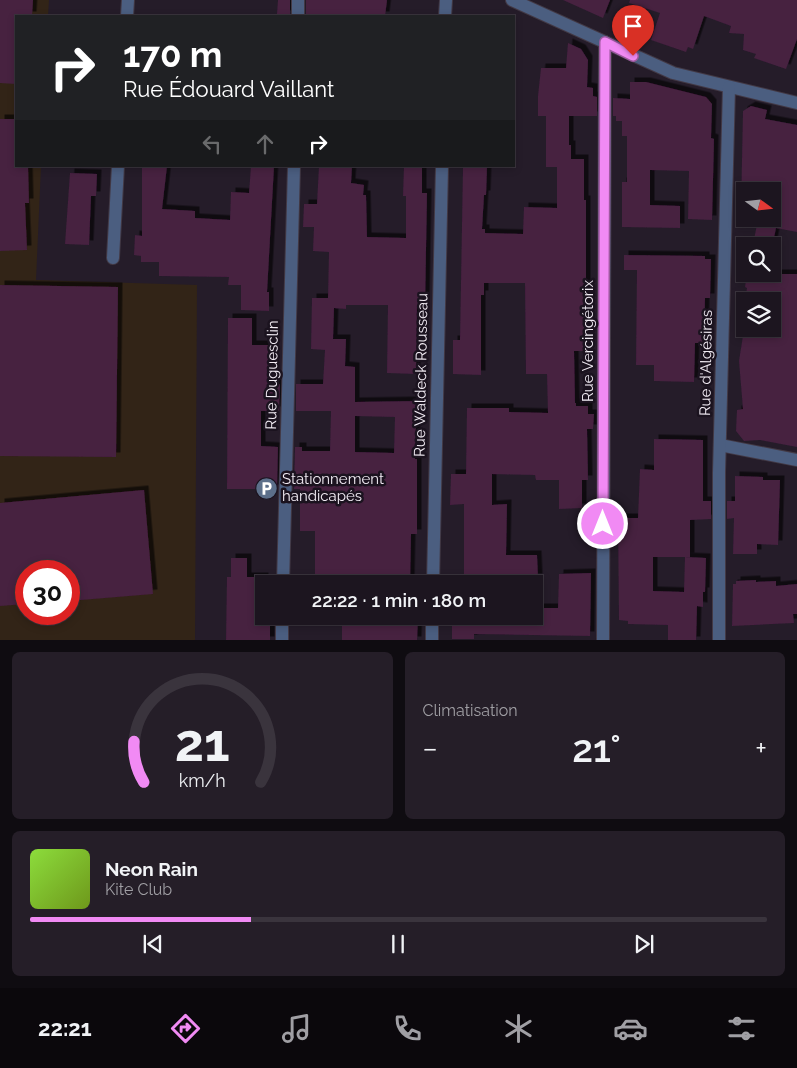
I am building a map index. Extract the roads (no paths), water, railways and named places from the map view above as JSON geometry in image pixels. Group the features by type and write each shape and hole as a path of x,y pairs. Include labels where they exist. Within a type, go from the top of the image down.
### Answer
{"street":[{"path":"127,15 128,0"},
{"path":"298,0 298,15"},
{"path":"446,0 446,15"},
{"path":"512,0 674,73 797,103"},
{"name":"Rue Vercingétorix","path":"603,640 605,42"},
{"name":"Rue d'Algésiras","path":"719,640 720,446 729,87"},
{"path":"113,258 118,167"},
{"name":"Rue Duguesclin","path":"283,575 294,167"},
{"name":"Rue Waldeck Rousseau","path":"433,575 442,167"},
{"path":"720,446 797,460"},
{"path":"282,625 282,640"},
{"path":"432,625 432,640"}],"place":[{"name":"Stationnement handicapés","path":"266,488"}]}
